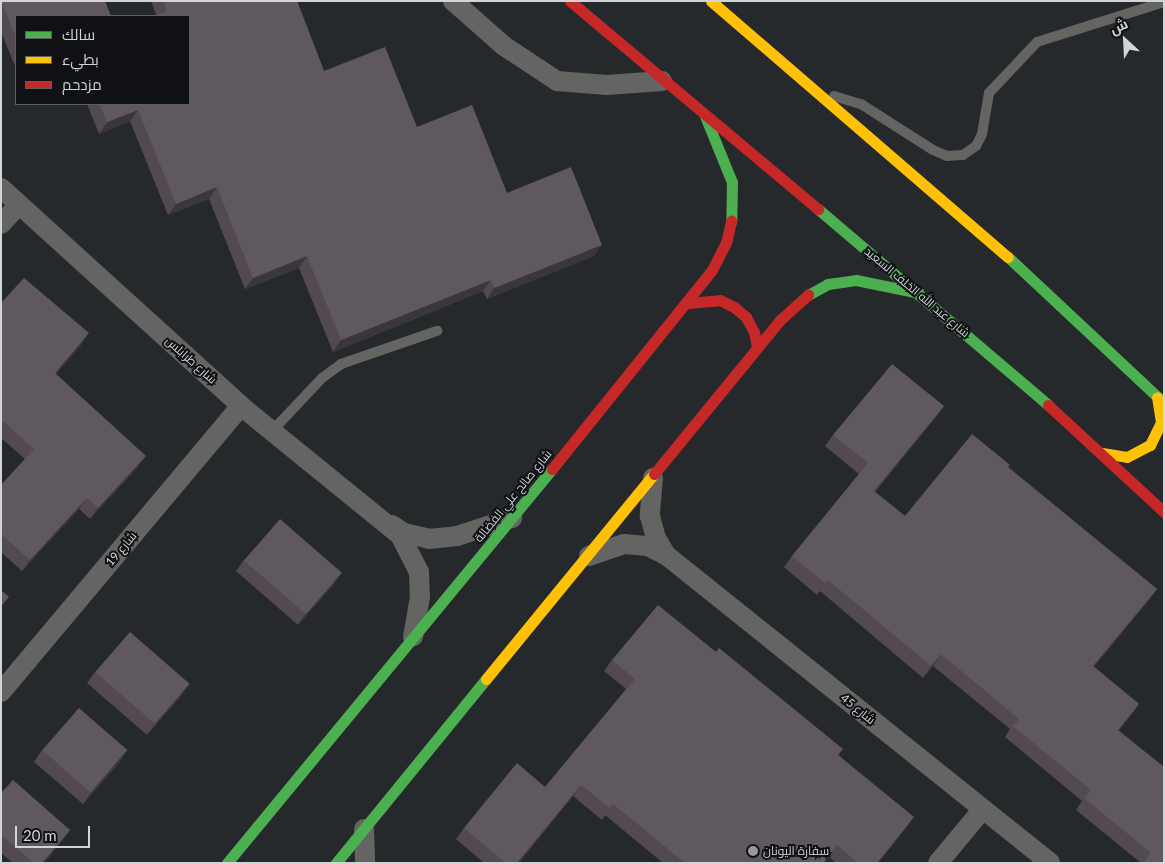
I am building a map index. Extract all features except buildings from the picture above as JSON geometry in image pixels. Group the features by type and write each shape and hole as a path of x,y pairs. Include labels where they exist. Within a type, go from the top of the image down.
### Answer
{"street":[{"path":"453,1 504,46 557,81 607,85 662,81"},
{"name":"شارع عبد الله الخلف السعيد","path":"570,1 662,81 919,293 1102,453 1164,512"},
{"path":"711,1 818,91 1054,297 1161,400 1161,422 1150,445 1127,457 1102,453"},
{"name":"شارع صالح علي الفضالة","path":"228,863 688,304 712,270 726,242 734,210 732,182 705,116"},
{"name":"شارع طرابلس","path":"1,188 242,406 388,523 400,535 419,572 420,597 411,641"},
{"path":"1,224 19,205"},
{"path":"336,863 653,478 780,320 808,296 828,284 856,280 919,293"},
{"path":"688,304 704,299 720,300 734,307 746,317 754,332 757,348"},
{"name":"شارع 19","path":"1,692 242,406"},
{"name":"شارع 45","path":"653,478 650,516 656,538 666,555"},
{"name":"شارع طرابلس","path":"388,523 404,533 429,539 457,536 514,517"},
{"name":"شارع 45","path":"589,556 624,544 648,546 666,555 1050,863"},
{"path":"938,863 983,809"},
{"path":"364,829 365,863"}],"lane":[{"path":"818,91 861,104 933,150 947,156 963,155 976,146 982,134 990,93 1036,42 1164,2"},
{"path":"273,430 322,378 341,364 437,331"}],"traffic: fast":[{"path":"705,116 732,182 731,221"},
{"path":"818,209 1048,405"},
{"path":"1008,257 1164,403"},
{"path":"808,295 828,284 856,280 919,293"},
{"path":"227,863 552,469"},
{"path":"336,863 486,679"}],"traffic: slow":[{"path":"711,1 1008,257"},
{"path":"1102,453 1127,457 1150,445 1161,422 1157,397"},
{"path":"486,679 654,474"}],"traffic: jam":[{"path":"570,1 818,209"},
{"path":"552,469 712,270 726,243 731,221"},
{"path":"654,474 780,320 808,295"},
{"path":"688,303 720,300 734,307 746,317 754,332 757,348"},
{"path":"1048,405 1164,512"}],"place":[{"name":"سفارة اليونان","path":"753,851"}]}
